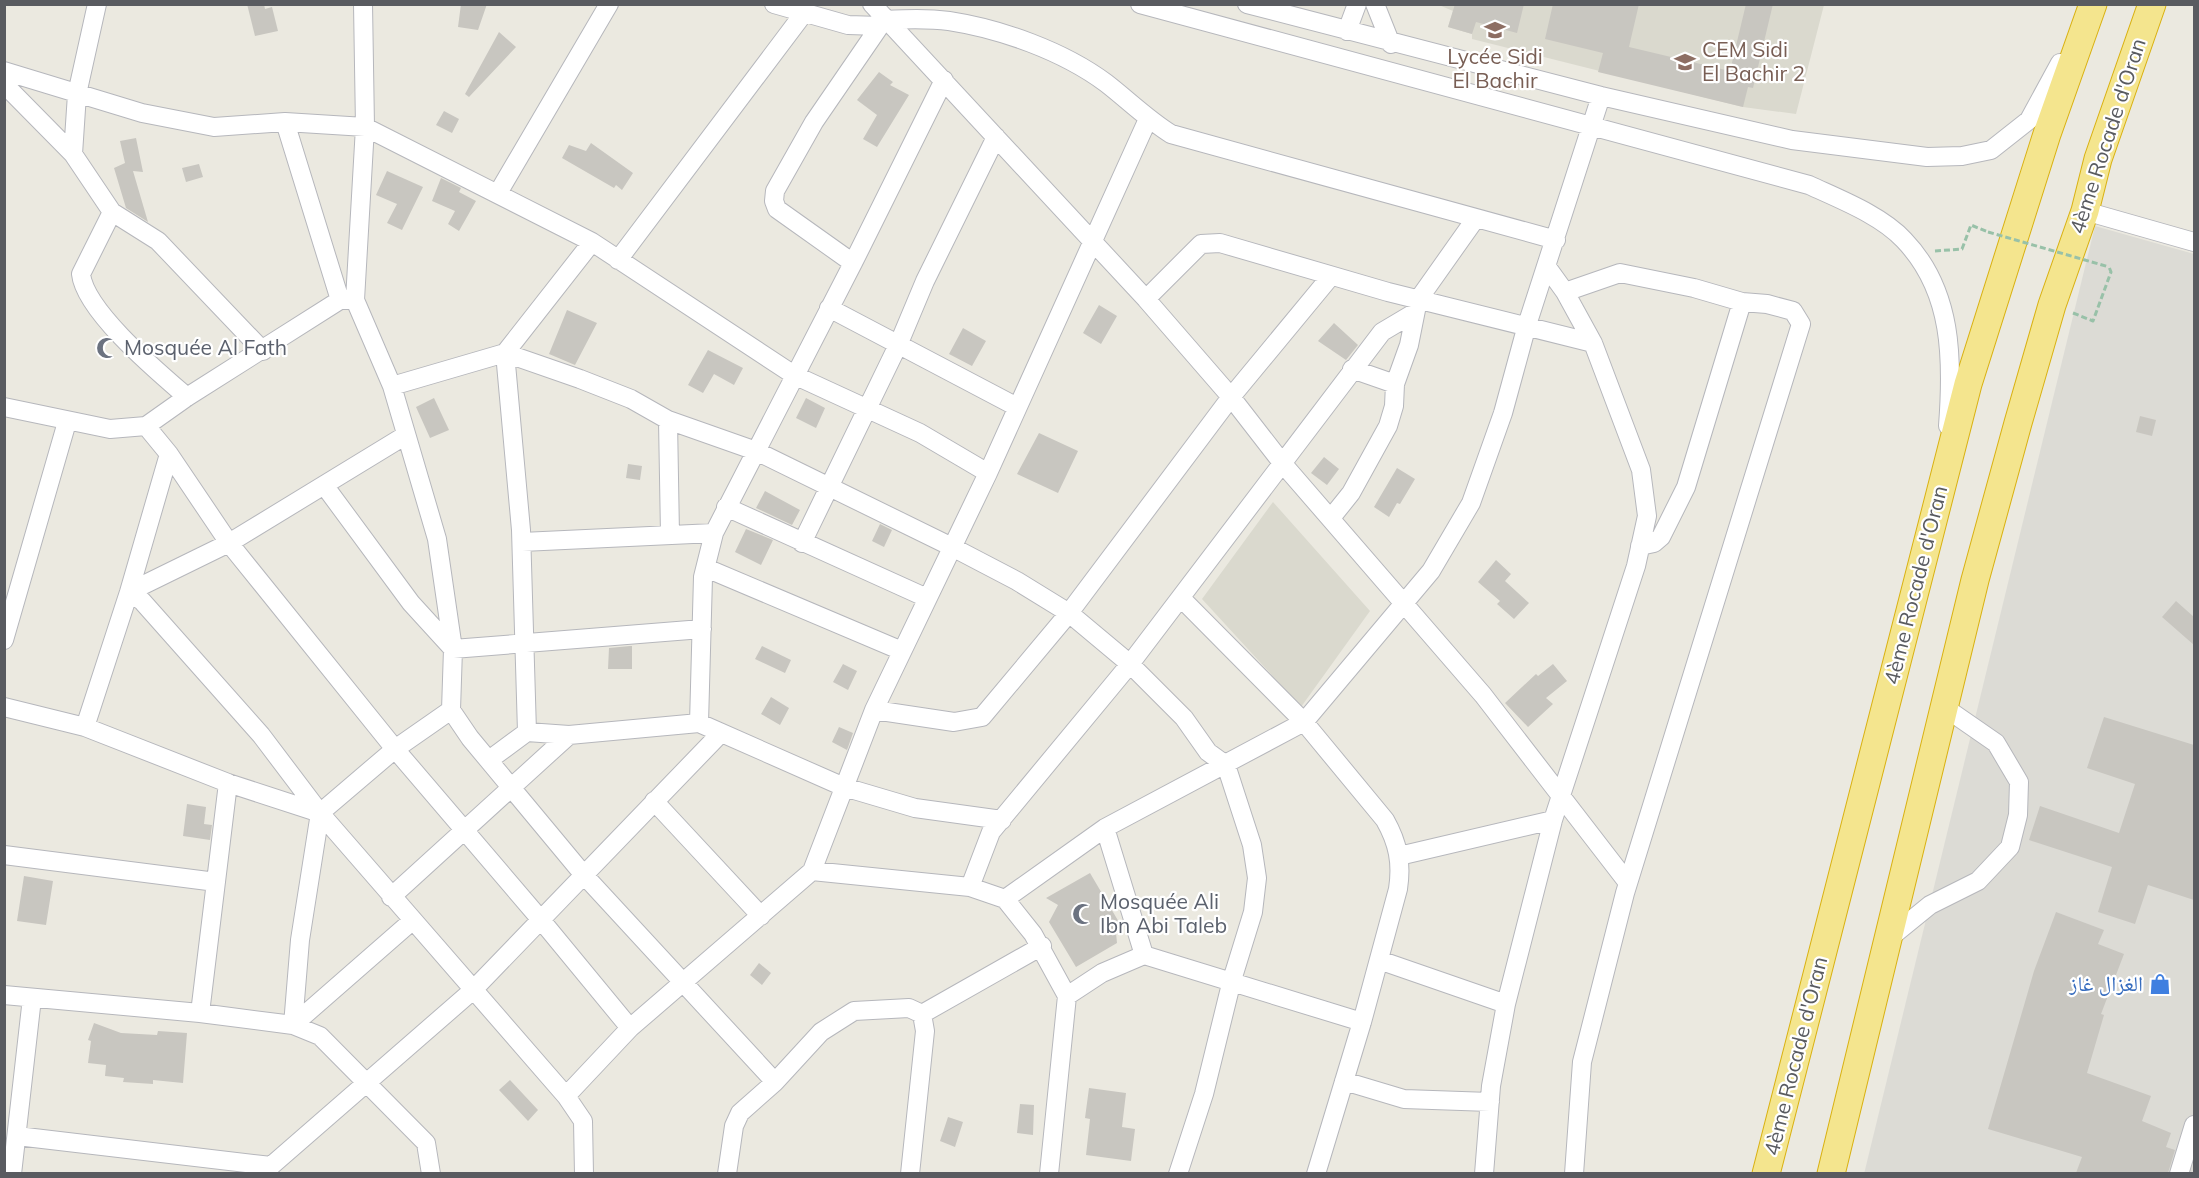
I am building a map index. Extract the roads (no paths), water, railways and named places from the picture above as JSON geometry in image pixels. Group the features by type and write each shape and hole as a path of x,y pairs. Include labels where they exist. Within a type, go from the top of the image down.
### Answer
{"highway":[{"name":"4ème Rocade d'Oran","path":"1766,1168 1968,384 2048,135 2093,4"},
{"name":"4ème Rocade d'Oran","path":"1831,1173 1944,707 2018,423 2052,305 2085,211 2098,159 2152,4"}],"street":[{"path":"73,154 77,94 97,4"},
{"path":"347,300 365,127 363,4"},
{"path":"498,193 609,4"},
{"path":"774,4 848,25 948,21 1006,35 1050,53 1105,83 1148,119 1188,140 1302,168 1556,240"},
{"path":"872,4 882,23 944,80 1146,299 1231,397 1283,464 1483,695 1628,883"},
{"path":"1140,4 1809,185 1856,206 1903,239 1926,271 1945,318 1951,354 1944,477"},
{"path":"1247,4 1391,44 1792,140 1927,157 1962,156 1991,150 2030,120 2045,96 2088,4"},
{"path":"1347,31 1357,4"},
{"path":"1375,4 1391,44"},
{"path":"618,260 804,12"},
{"path":"853,264 777,209 774,201 775,191 814,122 882,23"},
{"path":"4,71 142,113 214,127 285,122 365,127 592,242 794,375 920,433 988,473"},
{"path":"699,723 706,568 714,533 853,264 944,80"},
{"path":"4,84 73,154 112,212 158,241 262,351"},
{"path":"1005,899 1105,828 1304,722 1431,571 1471,503 1503,413 1527,325 1601,96"},
{"path":"566,1096 630,1029 812,871 874,710 988,473 1094,243 1148,119"},
{"path":"285,122 347,300 392,386 437,539 453,649 450,710 583,874 775,1082"},
{"path":"802,543 898,343 925,281 996,137"},
{"path":"2085,211 2194,242"},
{"path":"112,212 81,274 82,285 93,305 155,370 187,397"},
{"path":"970,887 992,832 1131,664 1352,369 1382,333 1416,306 1476,218"},
{"path":"392,386 506,353 592,242"},
{"path":"1146,299 1201,244 1220,243 1331,276 1416,306 1527,325 1593,343"},
{"path":"1484,1173 1490,1102 1506,1004 1553,820 1640,546 1647,516 1641,470 1593,343 1565,292 1547,267"},
{"path":"1565,292 1620,273 1694,288 1742,302 1767,304 1793,311 1801,324 1628,883 1582,1062 1574,1173"},
{"path":"874,710 954,722 982,717 1069,613 1231,397 1331,276"},
{"path":"4,407 67,422 110,429 146,426 187,397 347,300"},
{"path":"1640,546 1654,543 1661,537 1686,487 1742,302"},
{"path":"1331,518 1356,485 1388,426 1394,406 1395,384 1408,345 1416,306"},
{"path":"829,308 1017,407"},
{"path":"506,353 631,399 668,420 756,451 1017,580 1069,613 1131,664 1184,718 1208,752 1226,765 1252,845 1257,878 1252,912 1232,980 1204,1094 1178,1173"},
{"path":"506,353 522,543 527,732"},
{"path":"1352,369 1395,384"},
{"path":"668,420 670,535"},
{"path":"4,640 67,422"},
{"path":"146,426 169,454 229,543 395,749 542,920 630,1029"},
{"path":"129,592 229,543 406,435"},
{"path":"85,727 129,592 169,454"},
{"path":"324,485 411,603 453,649"},
{"path":"726,507 927,598"},
{"path":"522,543 714,533"},
{"path":"706,568 902,651"},
{"path":"129,592 142,601 261,735 320,813 390,897 566,1096 582,1121 584,1173"},
{"path":"1180,598 1304,722 1385,820 1400,856 1401,870 1398,890 1362,1023 1316,1173"},
{"path":"453,649 702,629"},
{"path":"4,707 85,727 228,783 320,813"},
{"path":"1887,940 1930,905 1978,881 2010,847 2019,815 2019,782 1996,743 1944,707"},
{"path":"293,1025 301,930 320,813 395,749 450,710"},
{"path":"489,760 527,732 569,735 699,723 844,787 915,808 1002,820"},
{"path":"17,1136 270,1170 365,1082 472,991 720,734"},
{"path":"390,897 569,735"},
{"path":"200,1013 228,783"},
{"path":"654,801 761,916"},
{"path":"1400,856 1553,820"},
{"path":"1105,828 1144,955"},
{"path":"4,855 216,882"},
{"path":"812,871 970,887 1005,899 1042,946 1067,996 1049,1173"},
{"path":"293,1025 412,921"},
{"path":"922,1014 1042,946"},
{"path":"1067,996 1102,973 1144,955 1232,980 1362,1023"},
{"path":"1379,960 1506,1004"},
{"path":"4,995 200,1013 293,1025 320,1036 426,1143 431,1173"},
{"path":"12,1173 32,998"},
{"path":"727,1173 734,1126 740,1113 775,1082 821,1032 854,1011 909,1008 922,1014"},
{"path":"910,1173 923,1060 925,1031 922,1014"},
{"path":"1344,1081 1404,1099 1490,1102"},
{"path":"2179,1173 2194,1125"}],"place":[{"name":"Lycée Sidi El Bachir","path":"1495,30"},
{"name":"CEM Sidi El Bachir 2","path":"1685,62"},
{"name":"Mosquée Al Fath","path":"107,348"},
{"name":"Mosquée Ali Ibn Abi Taleb","path":"1083,914"},
{"name":"الغزال غاز","path":"2160,984"}]}
